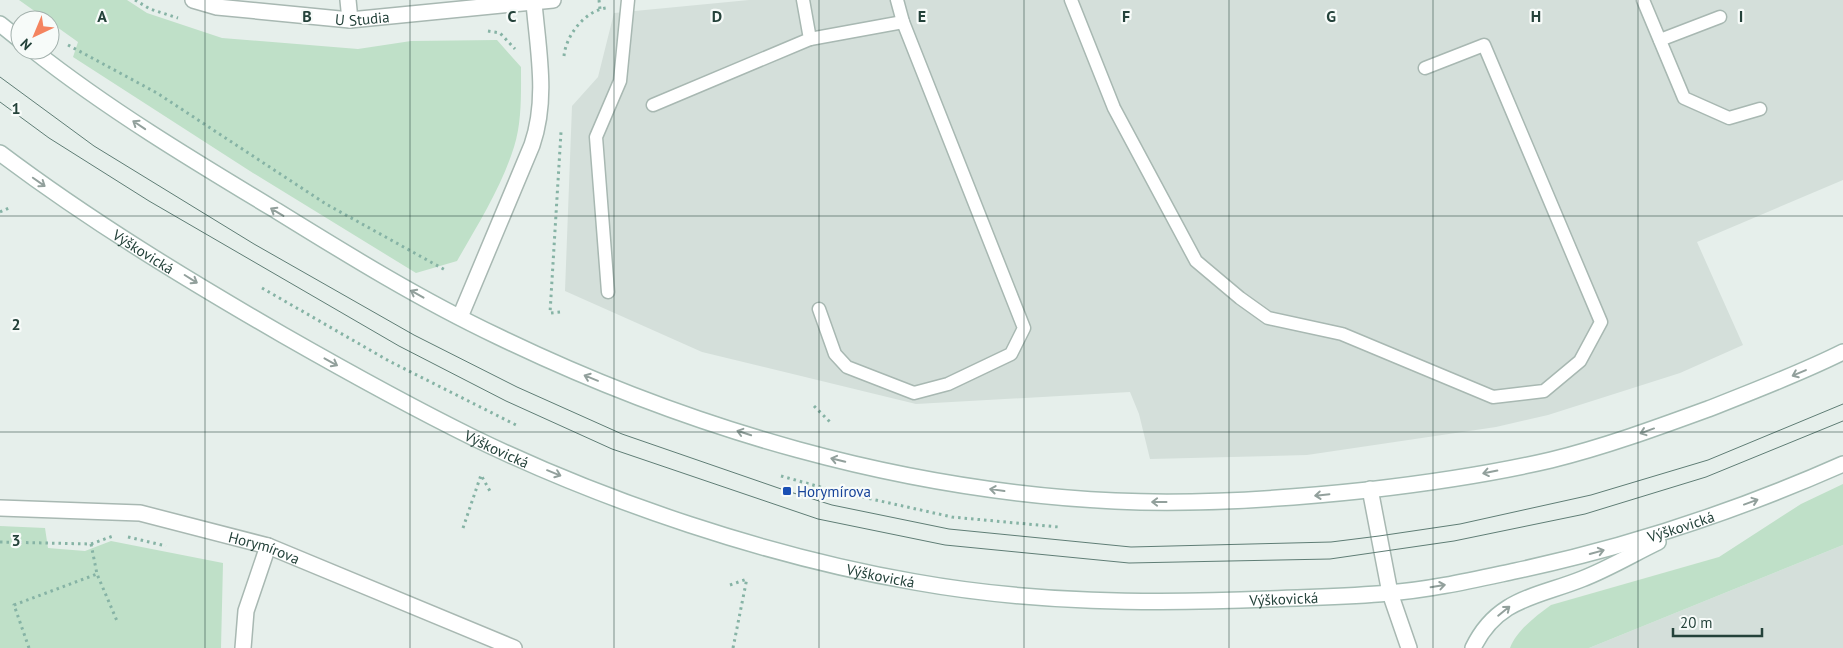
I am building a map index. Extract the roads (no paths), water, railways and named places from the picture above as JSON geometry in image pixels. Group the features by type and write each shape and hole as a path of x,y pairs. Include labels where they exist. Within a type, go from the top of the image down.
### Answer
{"street":[{"name":"U Studia","path":"193,0 217,8 350,20 553,0"},
{"path":"348,0 350,20"},
{"path":"460,317 532,145 538,122 541,90 534,3"},
{"path":"0,24 10,32"},
{"path":"47,60 102,100 172,146 355,258 460,317 577,372 697,418 790,448 870,468 938,481 1036,494 1118,501 1254,500 1370,489 1462,477 1585,451 1747,394 1799,373 1843,352"},
{"name":"Výškovická","path":"0,153 85,213 272,329 408,404 529,463 619,499 702,527 784,552 912,582 989,593 1092,602 1175,603 1390,593 1472,580 1557,562 1630,543 1710,517 1794,486 1843,464"},
{"path":"1370,489 1390,593 1409,648"},
{"name":"Horymírova","path":"0,508 140,513 268,546 514,648"},
{"path":"1473,648 1485,629 1514,603 1535,593 1582,579 1710,517"},
{"path":"243,648 246,611 268,546"}],"lane":[{"path":"802,0 810,39"},
{"path":"819,309 834,354 847,367 914,394 948,384 1011,354 1024,328 903,22 897,0"},
{"path":"1071,0 1114,108 1196,261 1240,298 1268,318 1342,334 1493,397 1544,391 1580,361 1601,322 1484,45 1425,68"},
{"path":"1643,0 1684,98 1729,118 1760,109"},
{"path":"608,292 596,138 620,81 629,2"},
{"path":"1660,40 1720,17"},
{"path":"653,105 810,39 903,22"}],"tram line":[{"path":"0,77 94,146 254,244 414,335 517,387 622,434 787,491 832,505 949,529 1131,547 1331,542 1379,536 1460,524 1591,495 1708,460 1843,404"},
{"path":"0,102 49,138 149,201 399,346 506,401 612,449 818,519 945,545 1129,563 1330,559 1454,541 1585,514 1706,477 1843,421"}],"place":[{"name":"Horymírova","path":"787,491"}]}
